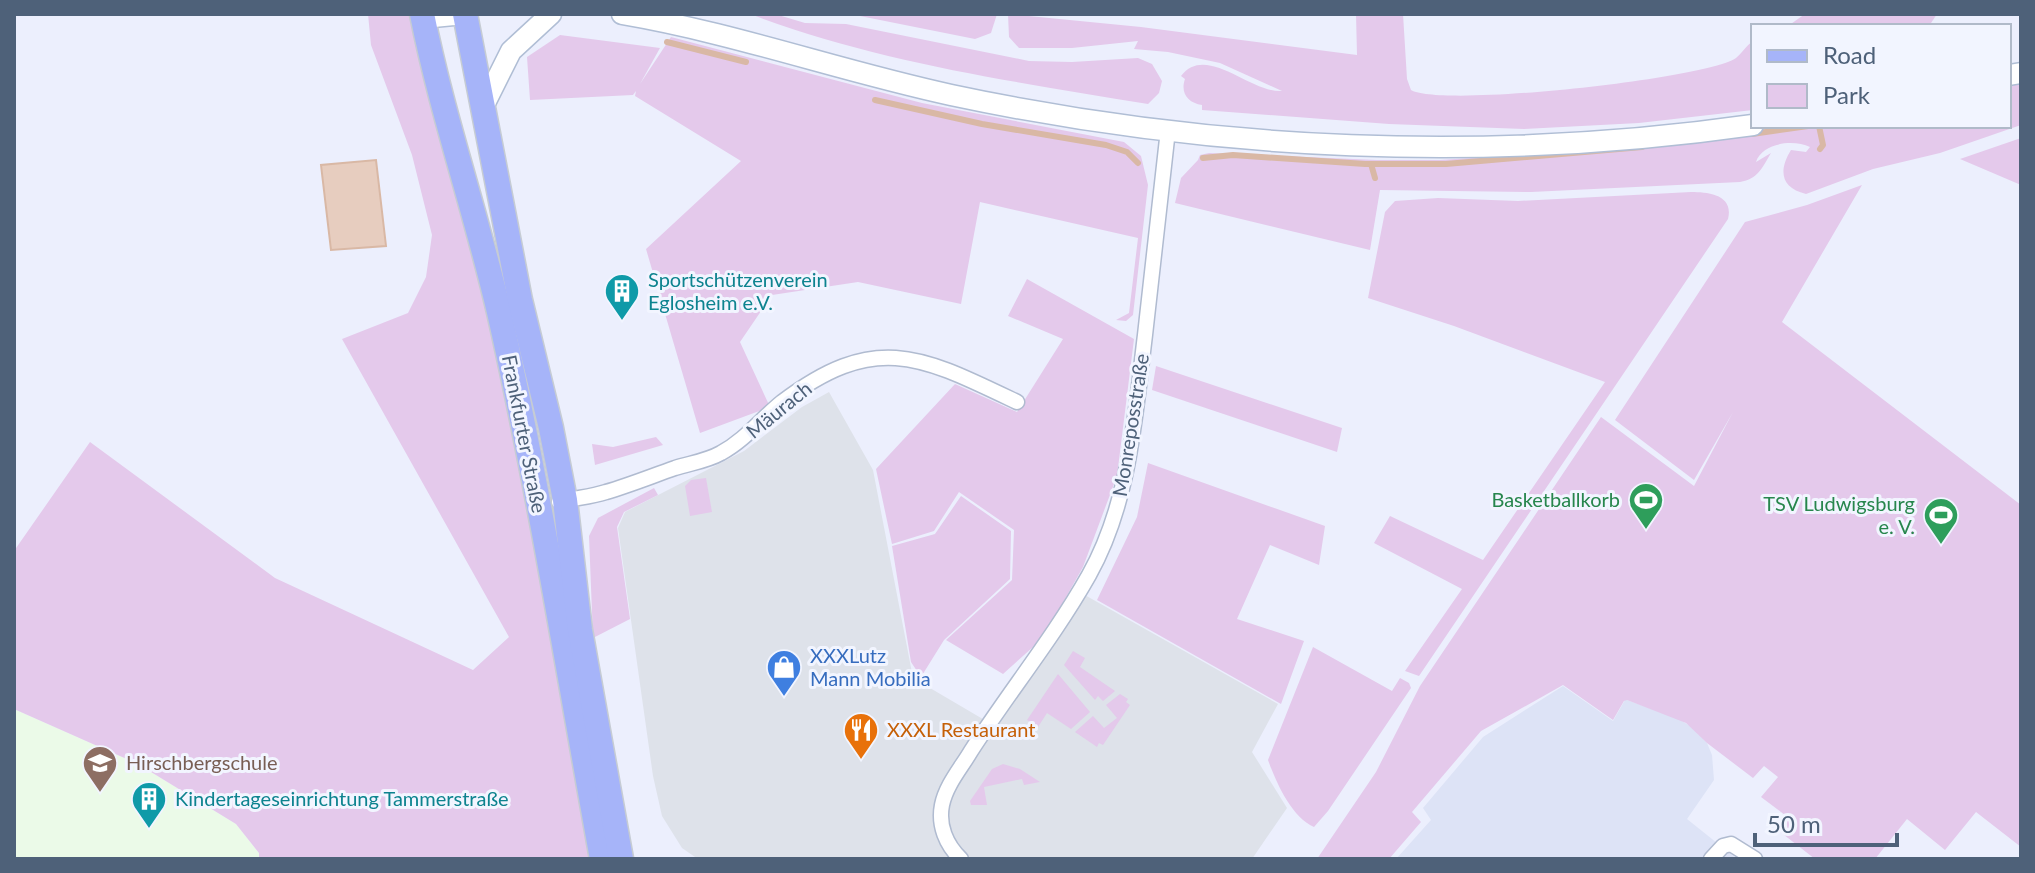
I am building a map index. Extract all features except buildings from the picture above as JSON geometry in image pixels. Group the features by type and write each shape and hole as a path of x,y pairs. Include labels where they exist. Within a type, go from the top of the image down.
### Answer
{"main road":[{"path":"423,16 464,14"},
{"name":"Frankfurter Straße","path":"464,14 520,300 565,500 580,630 621,859"},
{"path":"484,105 511,51 551,14"},
{"path":"622,14 713,32 858,74 952,95 1048,113 1168,130 1304,144 1440,147 1542,145 1751,125"},
{"name":"Frankfurter Straße","path":"423,16 435,78 495,296 539,506 602,859"}],"street":[{"name":"Monreposstraße","path":"961,859 944,834 942,812 945,795 983,733 1073,602 1104,544 1116,512 1137,406 1168,130"},
{"name":"Mäurach","path":"539,506 604,493 719,454 740,441 762,418 810,383 834,370 868,358 905,357 926,362 1017,402"},
{"path":"1711,859 1723,846 1731,844 1755,859"}],"shaded area":[{"path":"376,160 386,246 331,250 321,165"},
{"path":"829,392 873,470 913,678 993,725 1083,594 1278,704 1252,752 1287,808 1252,859 698,859 682,848 662,816 653,776 618,528 625,512 744,451 802,407"},
{"path":"1563,686 1613,721 1627,700 1679,719 1693,728 1707,743 1712,755 1714,780 1687,819 1737,859 1396,859 1431,820 1423,808 1483,737"},
{"name":"Hirschbergschule","path":"14,709 138,764 236,824 259,853 259,859 14,859"}],"green space":[{"path":"368,14 422,14 482,240 602,859 259,859 259,853 236,824 138,764 14,709 14,551 90,442 275,578 473,670 509,637 342,339 408,313 426,277 432,235 412,155 371,45"},
{"path":"750,14 775,14 805,23 846,24 1029,61 1138,58 1152,64 1162,81 1159,93 1148,104 997,79 896,58 798,31"},
{"path":"850,14 997,14 991,33 975,39"},
{"path":"1008,14 1141,27 1357,55 1356,14 1403,14 1407,79 1411,90 1433,95 1471,96 1574,89 1677,74 1736,58 1751,43 1751,110 1639,123 1524,129 1389,124 1202,110 1202,105 1189,100 1184,93 1185,79 1181,76 1191,67 1216,67 1269,90 1282,91 1220,63 1168,52 1134,49 1138,41 1072,48 1019,48 1009,37"},
{"path":"1805,14 1937,14 1930,24 1791,24"},
{"path":"560,35 660,48 640,84 671,37 922,103 1124,142 1141,156 1148,185 1133,315 1126,321 1116,320 1129,313 1138,238 980,202 961,304 858,282 772,295 740,342 770,407 700,433 646,249 741,161 635,96 636,91 633,95 530,100 527,57"},
{"path":"2021,83 2021,125 1940,153 1873,169 1806,194 1791,188 1783,172 1791,150 1806,152 1810,147 1787,143 1765,151 1756,162 1771,153 1759,172 1740,182 1531,192 1380,190 1370,250 1175,203 1181,178 1200,155 1209,153 1440,160 1535,154 1763,128 2011,128 2011,86"},
{"path":"2021,138 2021,185 1960,159"},
{"path":"1862,185 1782,322 2021,505 2021,847 1976,812 1945,850 1907,819 1875,859 1815,859 1779,831 1789,818 1761,797 1778,777 1764,766 1753,778 1686,723 1627,700 1613,720 1563,685 1481,731 1412,812 1421,822 1389,859 1317,859 1376,772 1420,686 1601,417 1694,486 1733,412 1694,480 1615,420 1745,222 1807,205"},
{"path":"1691,192 1712,194 1724,200 1729,211 1728,219 1419,676 1405,671 1462,589 1374,543 1390,516 1483,560 1605,382 1368,298 1385,212 1395,201 1438,198 1518,201"},
{"path":"1027,279 1134,339 1117,476 1083,567 1043,638 1003,674 946,640 1012,580 1014,530 959,492 934,531 892,544 876,469 955,384 1017,412 1063,339 1008,316"},
{"path":"1156,366 1342,428 1337,452 1152,390"},
{"path":"656,437 663,445 595,465 592,444 613,447"},
{"path":"1148,463 1325,526 1319,565 1270,545 1237,619 1304,641 1281,704 1097,600 1137,517"},
{"path":"706,478 712,512 690,516 685,486 691,480"},
{"path":"654,488 658,495 624,512 617,527 630,619 593,638 589,536 598,518"},
{"path":"961,496 1011,531 1010,579 944,640 921,677 911,662 892,546 935,534"},
{"path":"1313,647 1392,691 1400,678 1411,688 1314,827 1291,807 1268,760"},
{"path":"1073,651 1085,658 1080,667 1115,691 1103,701 1098,696 1095,700 1064,665"},
{"path":"1058,674 1090,712 1071,729 1047,713 1038,727 1027,720"},
{"path":"1120,694 1128,699 1126,702 1130,705 1103,745 1099,743 1097,747 1075,732 1093,716 1104,728 1117,718 1106,705"},
{"path":"1003,764 1020,769 1040,782 1024,785 1022,779 984,787 987,805 971,805 970,801 992,769"}],"waterway":[{"path":"667,42 746,62"},
{"path":"875,100 982,124 1106,145 1127,152 1138,163"},
{"path":"1752,134 1794,128"},
{"path":"1819,128 1823,145 1820,149"},
{"path":"1203,158 1233,155 1365,164 1446,164 1642,147"},
{"path":"1371,164 1375,178"}],"place":[{"name":"Sportschützenverein Eglosheim e.V.","path":"622,322"},
{"name":"Basketballkorb","path":"1646,531"},
{"name":"TSV Ludwigsburg e. V.","path":"1941,546"},
{"name":"XXXLutz Mann Mobilia","path":"784,698"},
{"name":"XXXL Restaurant","path":"861,761"},
{"name":"Hirschbergschule","path":"100,794"},
{"name":"Kindertageseinrichtung Tammerstraße","path":"149,830"}]}
